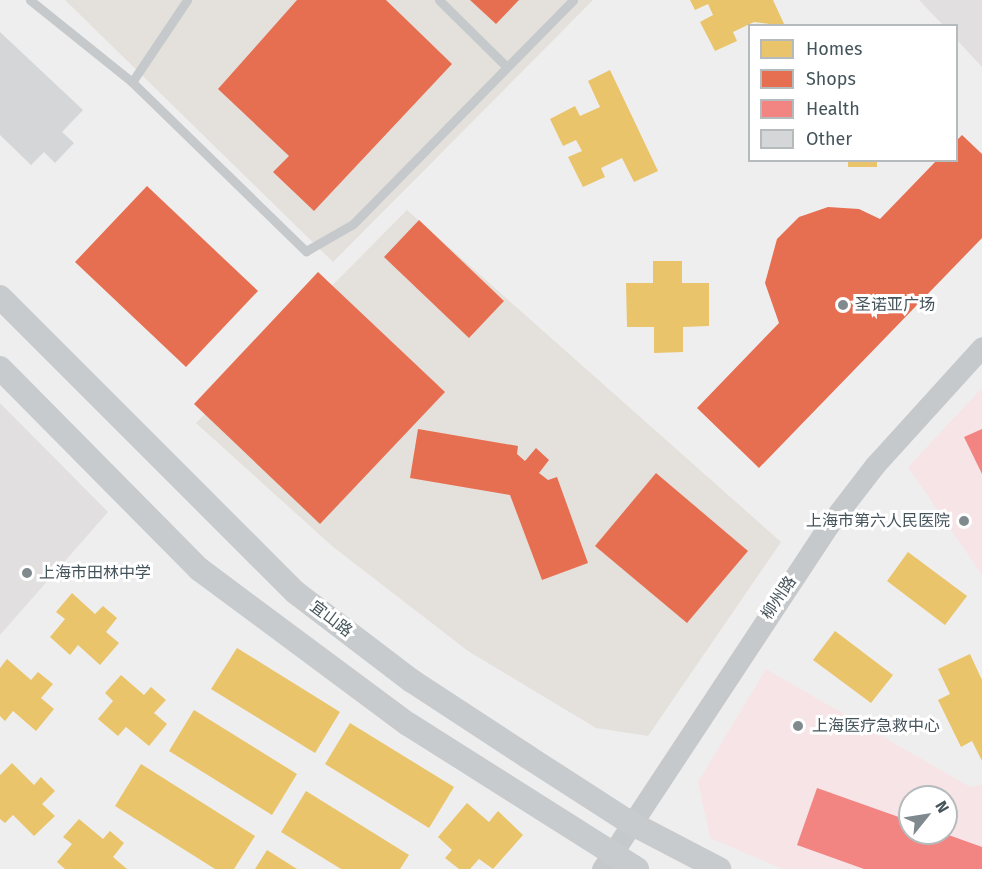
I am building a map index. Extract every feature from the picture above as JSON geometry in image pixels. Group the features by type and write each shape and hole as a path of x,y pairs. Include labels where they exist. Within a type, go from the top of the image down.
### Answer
{"main road":[{"name":"宜山路","path":"0,297 296,592 412,681 629,822 719,869"},
{"path":"0,368 199,569 408,724 607,862 637,869"}],"street":[{"name":"柳州路","path":"607,862 629,822 828,526 882,456 982,347"}],"lane":[{"path":"30,0 132,82 306,251 353,224 573,0"},
{"path":"132,82 187,0"},
{"path":"439,0 507,67"}],"shaded area":[{"path":"65,0 593,0 333,262"},
{"path":"919,0 982,0 982,67 958,41 958,24 942,24"},
{"path":"407,210 781,542 648,736 596,728 468,651 332,546 196,423"},
{"name":"上海市第六人民医院","path":"982,388 982,575 908,467"},
{"name":"上海市田林中学","path":"0,403 108,512 0,635"},
{"name":"上海医疗急救中心","path":"766,669 970,787 982,784 982,869 783,869 710,838 698,782"}],"building: Homes":[{"path":"690,0 773,0 784,24 754,22 748,24 733,32 737,41 715,51 700,22 713,15 708,4 695,10"},
{"path":"610,70 658,171 634,182 622,158 601,168 605,177 583,187 568,157 582,151 576,140 563,146 550,119 575,106 580,116 600,107 588,81"},
{"path":"848,162 877,162 877,167 848,167"},
{"path":"653,261 682,261 682,283 709,283 709,326 683,327 683,352 654,353 654,327 627,327 626,283 653,283"},
{"path":"908,552 967,596 945,625 887,581"},
{"path":"72,593 95,614 103,606 117,618 106,632 119,643 100,665 78,645 70,655 50,637 65,619 56,612"},
{"path":"835,631 893,675 871,703 813,660"},
{"path":"237,648 340,712 315,753 211,689"},
{"path":"970,654 982,680 982,761 972,741 961,747 938,700 950,694 938,669"},
{"path":"7,659 31,680 38,672 53,684 41,698 54,709 36,731 13,711 5,721 0,716 0,668"},
{"path":"121,675 144,695 151,687 166,700 154,713 167,724 149,746 126,727 118,736 98,719 113,701 105,693"},
{"path":"194,710 297,774 272,815 169,751"},
{"path":"350,723 454,787 429,828 325,764"},
{"path":"12,763 34,785 41,777 55,791 42,804 55,816 34,836 13,815 5,823 0,819 0,775"},
{"path":"141,764 255,836 234,869 215,869 115,806"},
{"path":"306,791 409,855 400,869 341,869 281,832"},
{"path":"467,803 489,822 498,811 523,835 493,869 479,859 470,869 459,869 445,858 452,850 438,837"},
{"path":"79,819 103,839 110,831 124,843 113,857 127,869 65,869 57,862 72,844 63,837"},
{"path":"267,850 297,869 255,869"}],"building: Shops":[{"path":"297,0 386,0 452,64 314,211 273,172 289,156 218,89"},
{"path":"470,0 519,0 496,24"},
{"name":"圣诺亚广场","path":"962,135 982,154 982,238 759,468 697,408 779,323 765,283 777,239 799,217 828,207 859,209 880,219 935,162 958,162 958,139"},
{"path":"147,186 258,291 186,367 75,262"},
{"path":"419,220 504,301 469,338 384,257"},
{"path":"318,272 445,392 320,524 194,404"},
{"path":"418,429 518,446 517,454 525,461 536,448 549,460 539,473 548,480 557,477 588,563 542,580 510,495 410,478"},
{"path":"656,473 748,551 687,623 595,546"}],"building: Health":[{"path":"982,429 982,474 964,437"},
{"path":"817,788 898,817 898,845 958,845 958,838 982,847 982,869 864,869 797,845"}],"building: Other":[{"path":"0,32 83,110 62,132 74,143 55,163 44,152 31,165 0,135"}],"place":[{"name":"圣诺亚广场","path":"843,305"},
{"name":"上海市第六人民医院","path":"964,521"},
{"name":"上海市田林中学","path":"27,573"},
{"name":"上海医疗急救中心","path":"798,726"}]}
